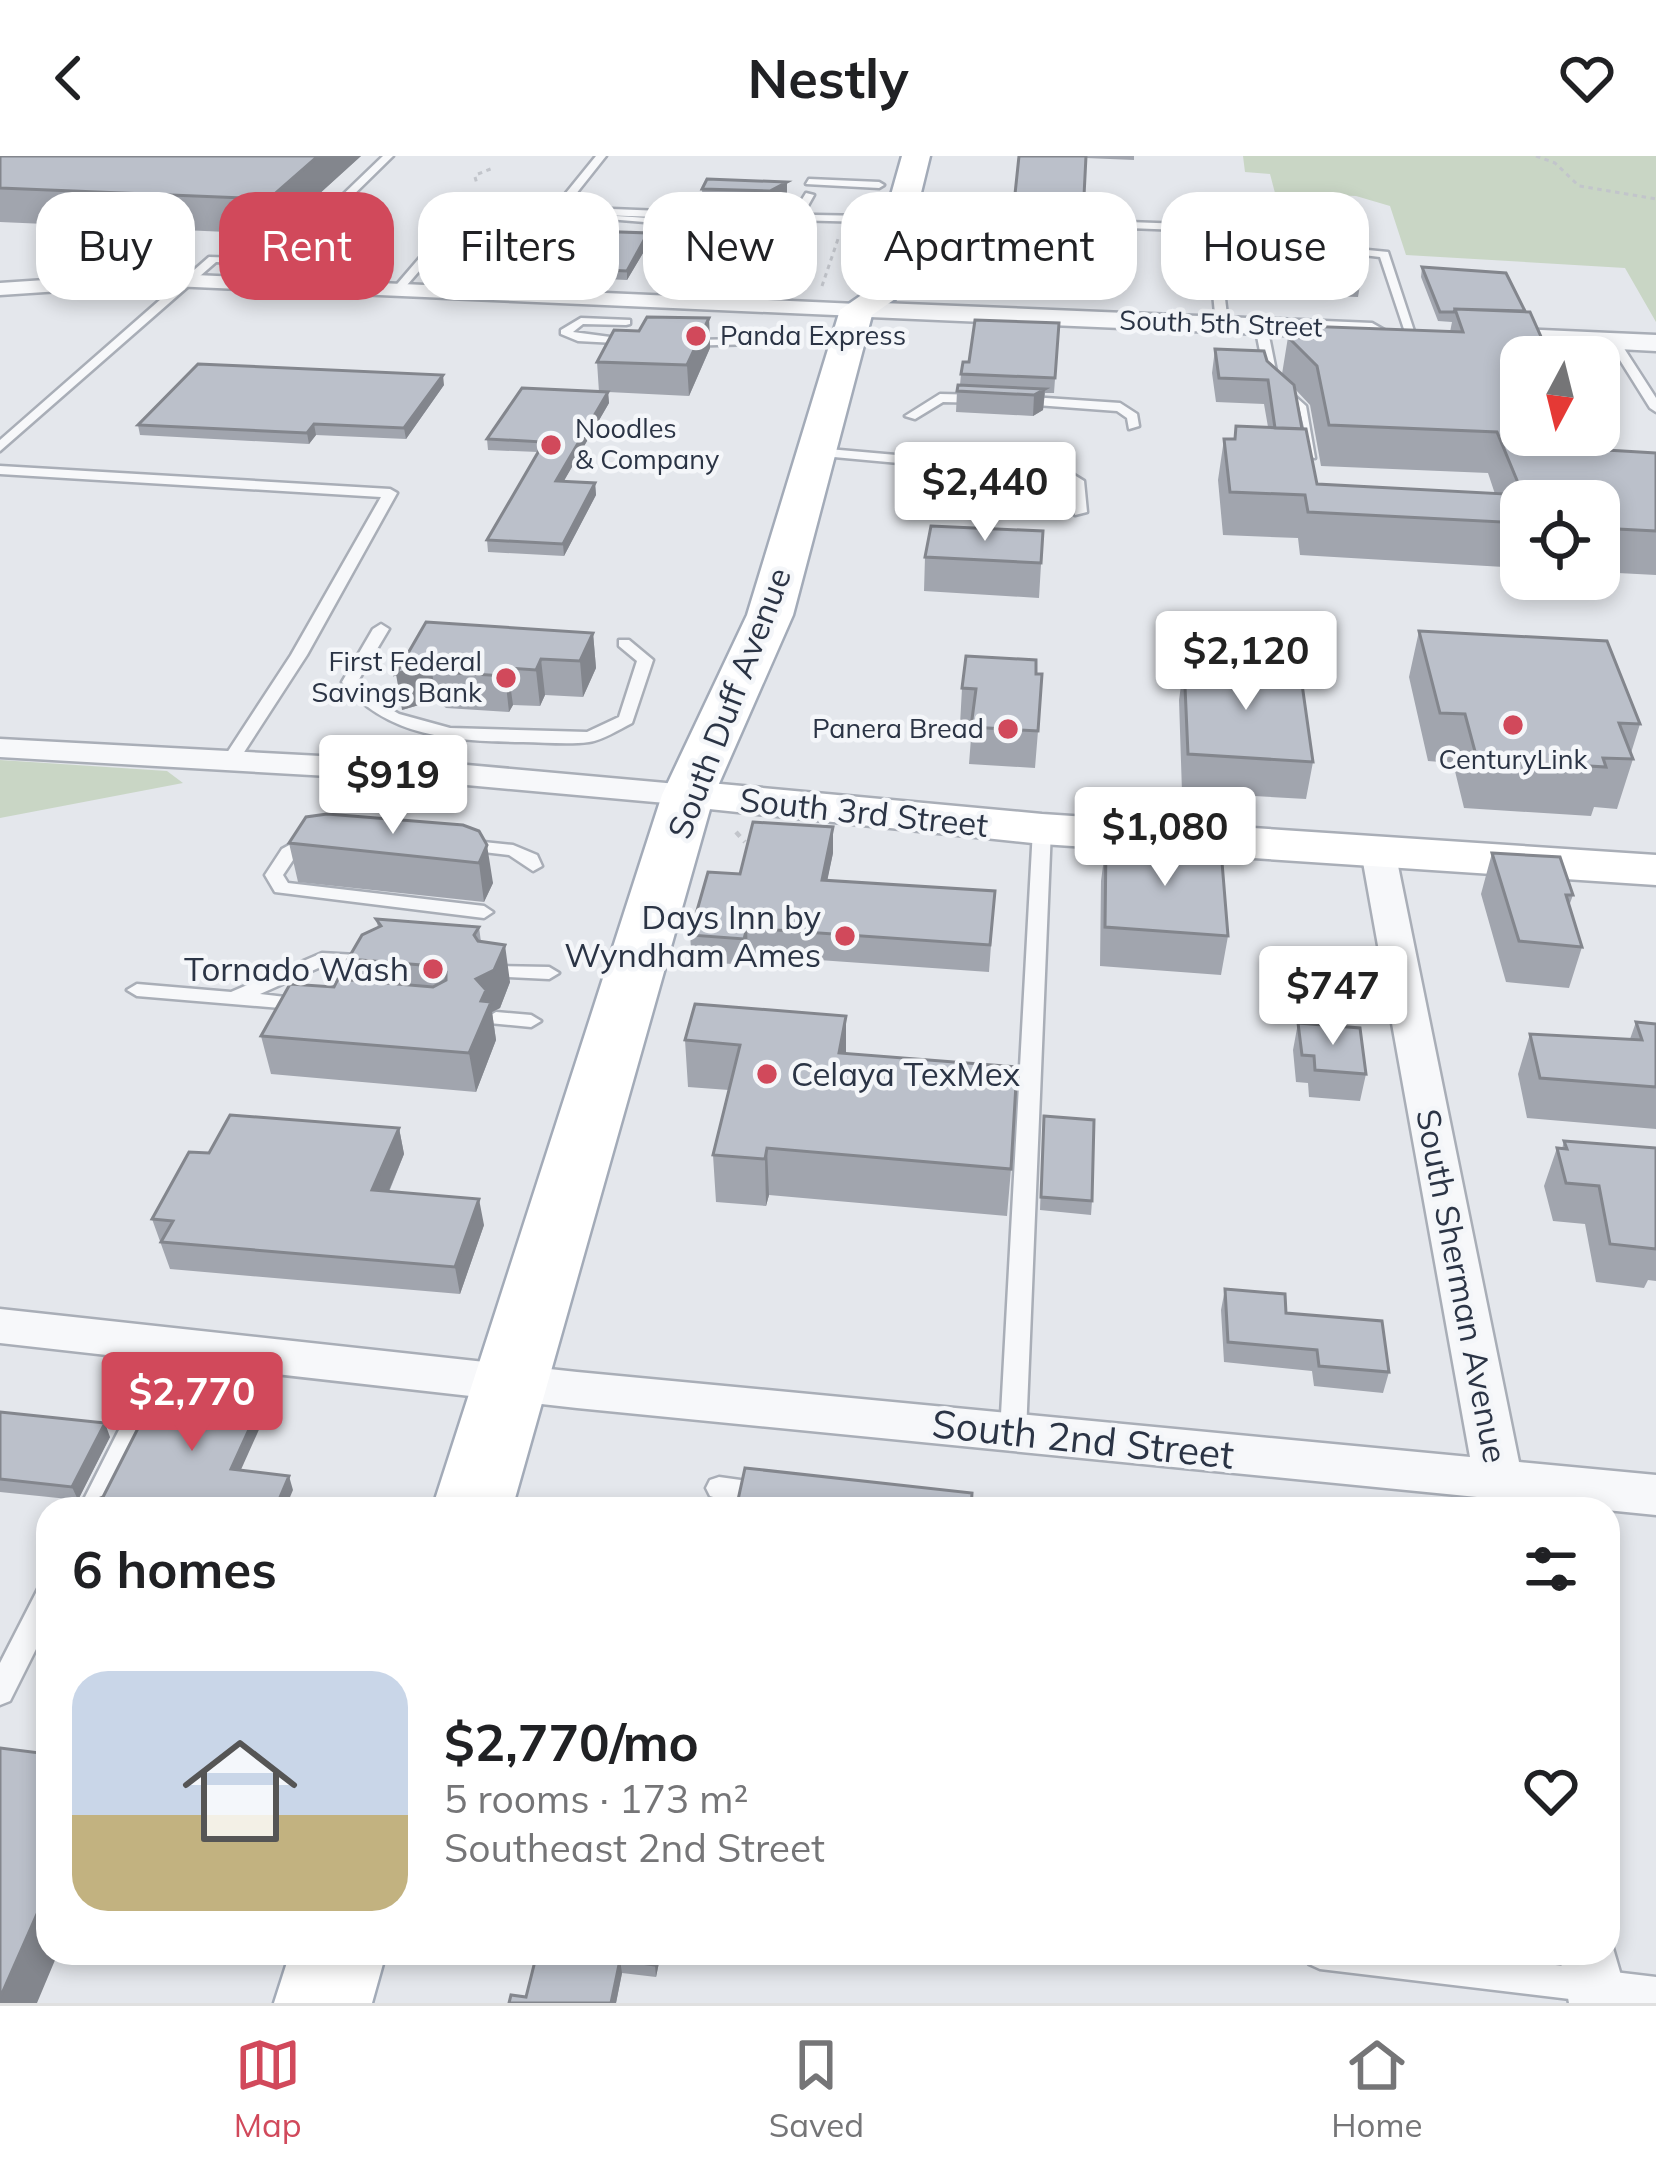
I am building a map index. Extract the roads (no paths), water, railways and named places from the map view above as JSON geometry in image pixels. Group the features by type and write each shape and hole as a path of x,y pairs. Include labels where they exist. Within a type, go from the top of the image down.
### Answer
{"main road":[{"name":"South Duff Avenue","path":"895,192 916,156"},
{"name":"South Duff Avenue","path":"476,1497 510,1383 712,813 817,452 850,300"},
{"name":"South 3rd Street","path":"712,813 1042,829 1656,870"},
{"path":"323,2003 334,1965"}],"street":[{"path":"195,281 397,290 841,284"},
{"path":"0,289 36,285"},
{"name":"South 5th Street","path":"1001,300 1222,324 1502,336"},
{"name":"South 5th Street","path":"1620,341 1656,343"},
{"name":"South 3rd Street","path":"0,748 231,759 712,813"},
{"name":"South Sherman Avenue","path":"1378,851 1502,1494"},
{"name":"South 2nd Street","path":"0,1326 1013,1433 1502,1494 1656,1495"}],"lane":[{"path":"195,275 213,259 278,262 388,156"},
{"path":"575,192 601,156"},
{"path":"841,219 745,213 800,209 809,189 884,170"},
{"path":"587,211 725,217 576,216 587,211"},
{"path":"1369,253 1384,254 1434,333"},
{"path":"397,290 418,266"},
{"path":"0,448 167,300"},
{"path":"1220,300 1222,324"},
{"path":"626,322 581,321 565,332 578,338 644,341"},
{"path":"1261,326 1272,382 1300,406 1315,480"},
{"path":"666,342 754,341"},
{"path":"1620,351 1656,408"},
{"path":"910,416 940,398 1061,402 1120,407 1133,417 1133,426"},
{"path":"817,452 1066,475 1077,481 1080,512"},
{"path":"0,470 390,493 334,585 299,655 231,759"},
{"path":"381,629 350,682 392,722 569,738 590,737 626,720 645,660 624,643"},
{"path":"1013,1433 1042,829"},
{"path":"333,835 296,846 274,875 276,882 301,893 484,912"},
{"path":"446,844 513,850 532,860 533,866"},
{"path":"233,998 310,962 374,962"},
{"path":"494,972 549,973"},
{"path":"137,990 327,1005"},
{"path":"496,1018 531,1021"},
{"path":"98,1497 174,1346"},
{"path":"719,1488 787,1495"},
{"path":"0,1692 36,1621"},
{"path":"1438,1965 1595,1981 1656,1994"}],"place":[{"name":"Panda Express","path":"696,336"},
{"name":"Noodles & Company","path":"551,445"},
{"name":"First Federal Savings Bank","path":"506,678"},
{"name":"CenturyLink","path":"1513,725"},
{"name":"Panera Bread","path":"1008,729"},
{"name":"Days Inn by Wyndham Ames","path":"845,936"},
{"name":"Tornado Wash","path":"433,969"},
{"name":"Celaya TexMex","path":"767,1074"}]}
